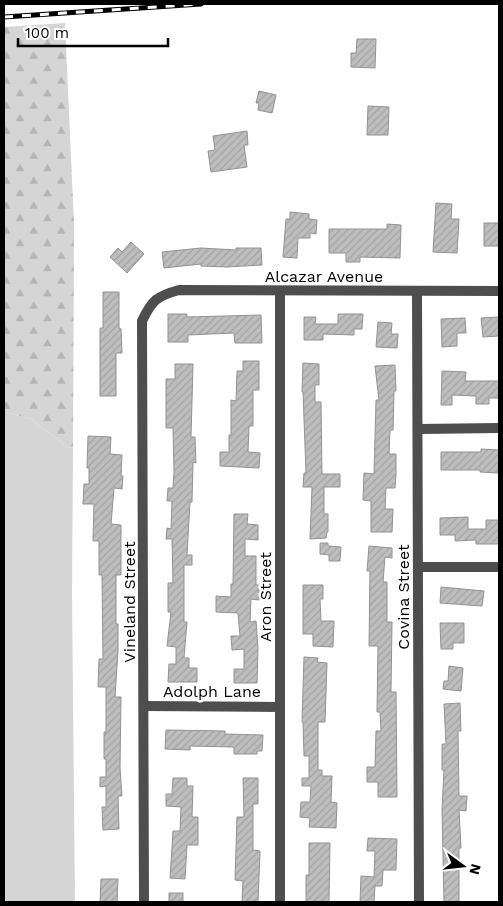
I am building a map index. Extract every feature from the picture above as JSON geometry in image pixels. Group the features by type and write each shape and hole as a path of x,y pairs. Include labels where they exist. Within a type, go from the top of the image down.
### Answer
{"street":[{"name":"Alcazar Avenue","path":"151,303 164,294 180,290 499,291"},
{"name":"Aron Street","path":"280,291 280,902"},
{"name":"Covina Street","path":"417,291 419,428 419,902"},
{"name":"Vineland Street","path":"144,902 142,321 151,303"},
{"path":"419,428 499,428"},
{"path":"418,567 499,567"},
{"name":"Adolph Lane","path":"144,706 280,707"}],"green space":[{"path":"65,23 74,224 73,448 67,447 31,419 4,412 4,27"},
{"path":"4,412 31,419 67,447 73,448 72,595 75,902 4,902"}],"building":[{"path":"357,39 376,39 375,68 351,67 351,53 356,53"},
{"path":"259,91 276,95 272,113 258,110 259,103 256,103"},
{"path":"368,106 389,107 388,135 367,135"},
{"path":"247,131 248,145 244,145 247,167 211,172 208,151 215,150 213,136"},
{"path":"436,203 452,204 451,219 459,219 457,253 433,252"},
{"path":"290,212 309,214 309,219 317,220 316,234 310,233 310,238 298,238 297,258 283,257 286,219 290,219"},
{"path":"484,223 499,223 499,246 484,246"},
{"path":"387,224 401,225 400,258 360,257 360,262 346,262 346,253 329,253 329,229 387,229"},
{"path":"131,242 144,254 127,273 110,257 118,248 122,252"},
{"path":"201,248 236,250 236,248 261,248 262,265 227,267 201,266 201,264 164,268 162,252"},
{"path":"103,292 119,292 119,328 121,329 122,353 116,353 116,396 100,396 100,328 103,328"},
{"path":"168,314 187,314 187,317 261,315 262,343 235,343 234,333 188,335 188,342 168,342"},
{"path":"338,314 363,314 362,329 354,329 354,335 323,334 323,340 304,340 304,317 316,317 315,324 338,324"},
{"path":"499,317 499,336 483,337 481,318"},
{"path":"465,318 466,333 457,333 457,346 442,347 441,319"},
{"path":"378,322 392,323 391,334 398,334 397,348 376,347"},
{"path":"243,361 259,361 259,390 253,390 253,426 249,426 248,452 260,453 259,468 220,466 220,452 229,452 231,400 236,401 237,371 243,371"},
{"path":"303,363 319,364 319,385 315,385 315,402 321,402 322,474 340,474 340,487 324,487 324,514 328,514 326,538 310,539 312,487 303,487 304,473 306,473 302,392"},
{"path":"175,364 193,364 191,437 195,437 196,463 193,462 192,502 190,502 187,555 192,555 192,565 184,565 184,622 187,622 184,658 189,658 189,668 197,668 197,682 168,682 169,664 176,664 176,647 167,646 171,612 168,612 168,583 173,583 172,539 166,539 167,528 171,529 172,501 167,501 168,488 173,488 174,472 173,428 166,428 166,379 175,379"},
{"path":"395,365 396,391 394,391 393,430 390,430 389,454 396,454 396,475 395,488 386,488 385,509 393,509 392,532 371,532 371,501 363,500 364,473 374,474 376,400 379,400 375,366"},
{"path":"442,371 466,372 465,381 499,381 499,398 489,398 489,404 476,404 476,396 452,395 452,405 441,405"},
{"path":"88,436 111,437 110,454 122,455 121,476 123,476 122,489 114,488 111,524 121,525 121,575 116,575 118,651 115,697 121,697 120,768 122,796 118,796 119,829 103,830 102,807 106,807 106,786 100,787 100,777 106,777 104,732 106,732 106,687 98,687 99,659 103,659 102,575 99,575 99,541 93,541 94,504 83,504 84,484 89,484 89,468 87,468"},
{"path":"481,449 499,450 498,473 480,472 480,470 441,470 441,452 481,452"},
{"path":"234,514 248,514 247,524 258,525 258,540 245,539 245,556 256,556 256,585 259,585 259,600 251,599 250,622 256,621 258,648 257,683 234,683 234,669 244,669 244,649 232,650 231,636 240,636 238,613 216,612 216,596 231,597 231,584 233,584"},
{"path":"468,517 468,529 486,529 486,520 499,520 499,544 476,544 476,540 455,541 455,535 440,535 440,518"},
{"path":"320,543 341,547 340,561 329,561 329,555 320,554"},
{"path":"369,546 392,548 392,558 385,557 383,582 387,582 387,622 392,622 391,692 396,692 397,797 378,797 378,782 367,782 367,767 375,767 376,731 381,731 380,712 377,712 378,646 369,646 370,571 367,571"},
{"path":"303,585 323,585 323,599 320,599 321,621 334,621 333,647 313,646 313,634 303,634"},
{"path":"441,587 484,591 482,606 440,603"},
{"path":"440,623 464,623 464,643 453,643 453,649 441,649"},
{"path":"304,657 318,658 317,662 327,663 325,722 318,722 318,770 322,770 322,776 332,776 331,802 337,803 336,828 309,827 310,818 300,817 301,802 310,802 311,786 302,786 302,778 309,778 309,756 304,756 302,722"},
{"path":"449,666 463,668 461,691 443,689 444,681 448,681"},
{"path":"460,703 461,731 458,731 459,796 467,796 466,811 459,810 461,848 459,848 459,902 444,902 442,809 444,770 442,770 442,744 446,744 444,704"},
{"path":"166,730 225,731 225,734 263,735 262,751 257,751 257,754 234,754 234,747 190,746 190,750 165,749"},
{"path":"173,778 187,778 187,786 193,786 192,817 198,817 198,845 187,845 185,879 170,878 173,831 180,831 181,807 166,806 166,794 172,794"},
{"path":"243,778 258,778 258,804 253,804 253,850 260,851 258,902 242,902 243,881 235,880 237,817 244,817"},
{"path":"368,838 397,839 396,870 383,870 382,886 375,886 374,902 360,902 361,876 374,877 375,851 367,851"},
{"path":"309,843 330,843 329,902 306,902 306,875 309,875"},
{"path":"101,879 118,879 117,902 100,902"},
{"path":"169,893 183,893 183,902 169,902"}],"railway":[{"path":"4,17 201,4"}]}
